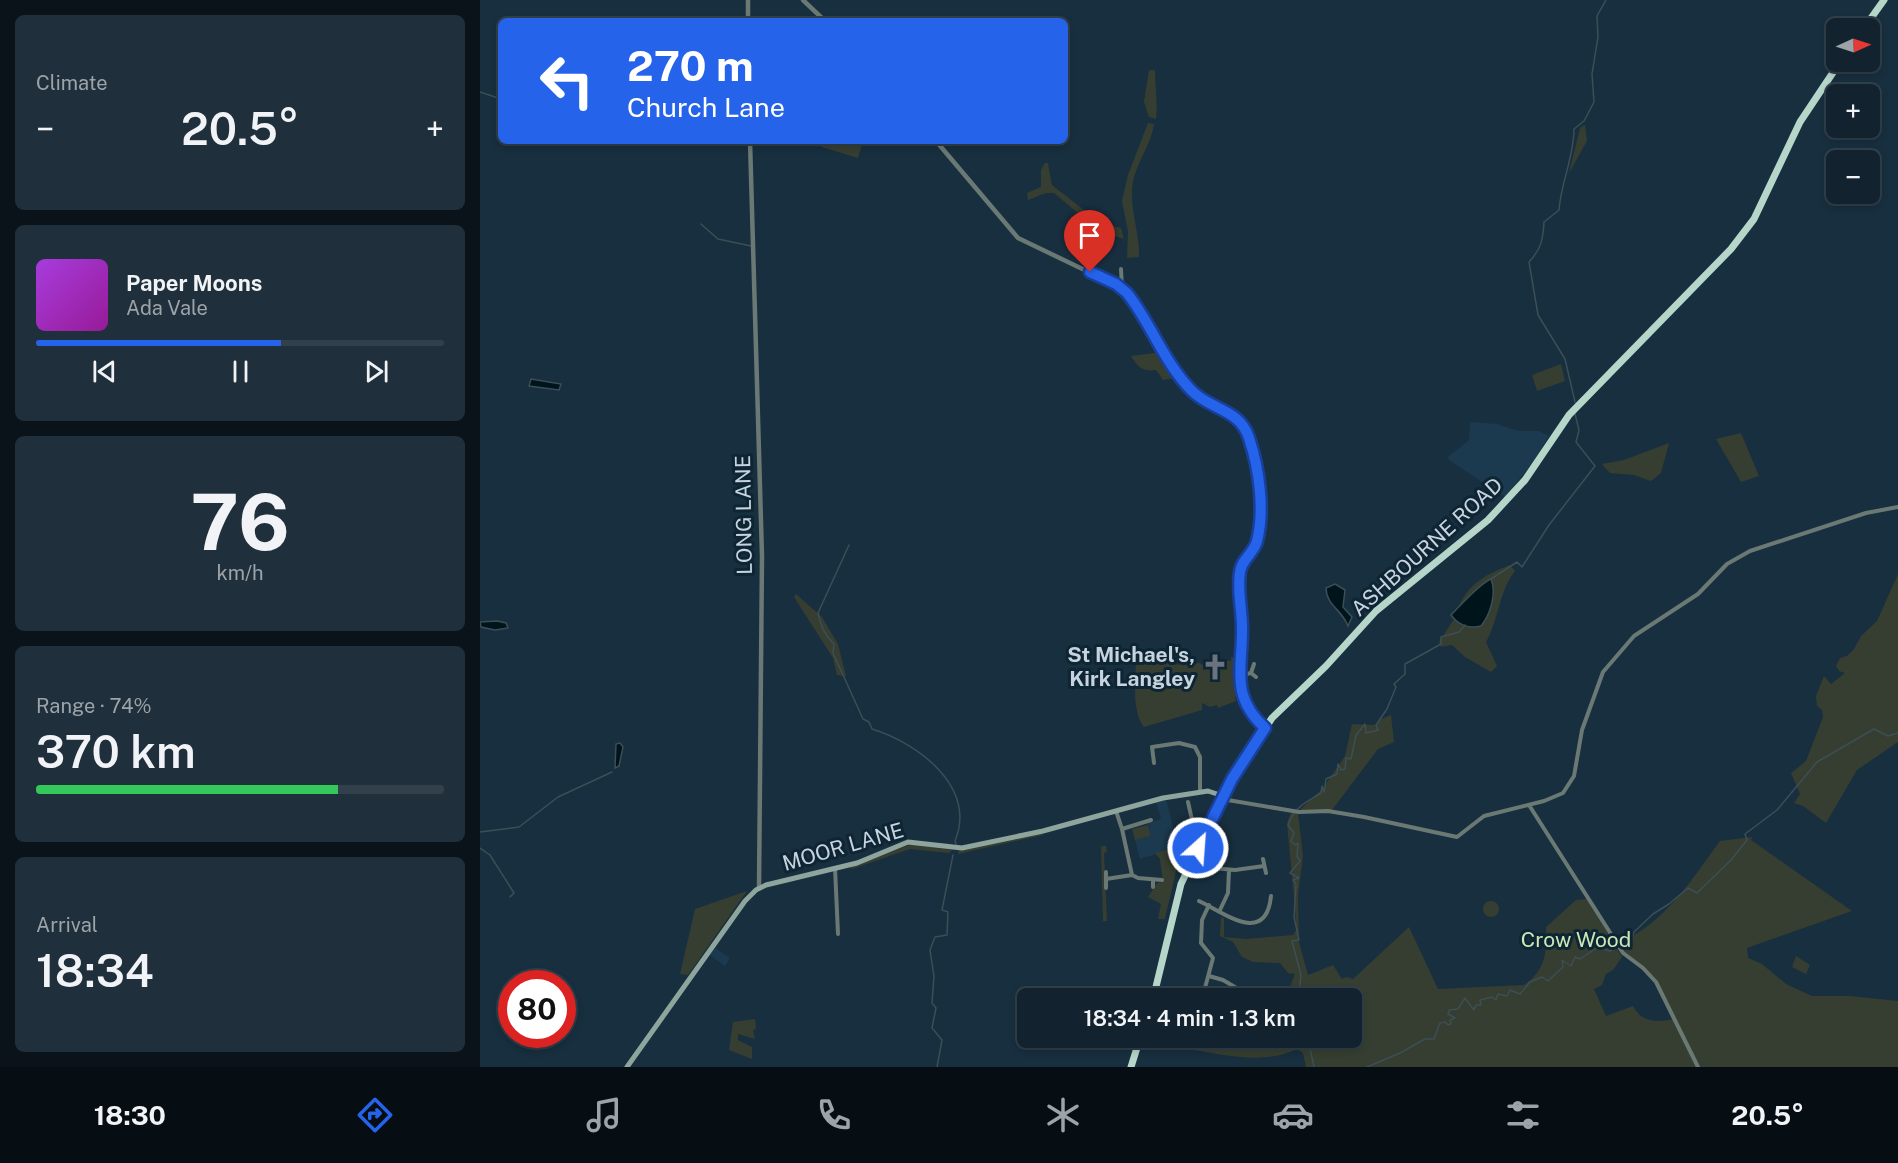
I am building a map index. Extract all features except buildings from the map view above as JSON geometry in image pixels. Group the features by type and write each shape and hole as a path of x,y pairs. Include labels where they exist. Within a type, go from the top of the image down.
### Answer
{"highway":[{"path":"1871,18 1884,0"},
{"name":"ASHBOURNE ROAD","path":"1155,988 1172,912 1189,866 1222,797 1265,728 1284,704 1326,666 1376,611 1488,520 1525,480 1569,415 1731,249 1754,219 1800,122 1833,72"},
{"path":"1131,1067 1137,1048"}],"main road":[{"name":"MOOR LANE","path":"627,1067 745,901 759,888 857,863 908,842 962,848 1043,831 1163,798 1200,792 1222,797"}],"street":[{"path":"748,0 748,18"},
{"path":"803,0 822,18"},
{"name":"LONG LANE","path":"750,144 762,556 759,888"},
{"path":"939,144 1018,238 1122,288 1136,305 1175,371 1192,392 1234,414 1243,422 1256,469 1259,501 1257,540 1242,563 1239,574 1242,636 1238,676 1243,696 1265,728"},
{"path":"1121,269 1122,288"},
{"path":"1222,797 1299,812 1328,811 1364,817 1457,837 1484,816 1555,797 1569,786 1576,768 1582,730 1597,684 1613,658 1634,636 1698,594 1726,564 1750,551 1866,513 1898,507"},
{"path":"1251,673 1254,664"},
{"path":"1238,676 1251,673 1256,676"},
{"path":"1154,763 1152,747 1179,744 1195,747 1200,757 1200,792"},
{"path":"1188,802 1192,820 1206,830"},
{"path":"1529,805 1618,946 1656,982 1698,1067"},
{"path":"1116,811 1132,874 1138,878 1162,880"},
{"path":"1122,829 1151,820"},
{"path":"1263,859 1266,873"},
{"path":"1189,866 1229,870 1264,866"},
{"path":"835,868 838,934"},
{"path":"1220,910 1228,893 1229,870"},
{"path":"1106,872 1106,888"},
{"path":"1106,879 1132,874"},
{"path":"1152,887 1153,880"},
{"path":"1199,901 1242,923 1253,923 1269,915 1271,896"},
{"path":"1205,988 1213,956 1203,946 1201,938 1202,920 1209,905"},
{"path":"1233,919 1236,913"},
{"path":"1209,976 1223,980 1235,988"}],"shaded area":[{"path":"531,379 561,384 559,390 529,386"},
{"path":"1470,422 1497,424 1518,431 1539,431 1549,436 1533,462 1505,497 1449,460 1448,457 1469,440"},
{"path":"1491,579 1492,604 1481,626 1460,624 1451,615 1476,590"},
{"path":"1335,584 1345,590 1343,607 1352,617 1348,626 1327,594 1326,588"},
{"path":"480,622 506,623 508,628 495,630 481,627"},
{"path":"620,743 623,747 619,766 615,768 616,744"},
{"path":"1166,799 1178,847 1140,859 1135,840 1151,836 1148,823 1161,819 1156,802"},
{"path":"715,948 730,958 725,966 710,955"}],"green space":[{"path":"1149,70 1155,70 1156,119 1149,117 1144,102"},
{"path":"1148,123 1154,124 1148,145 1136,170 1132,187 1139,257 1127,258 1128,231 1122,201 1128,175"},
{"path":"1585,125 1587,141 1569,173 1580,128"},
{"path":"820,144 862,144 858,158 822,147"},
{"path":"1045,163 1048,163 1052,185 1102,224 1121,228 1124,239 1099,231 1054,193 1046,193 1028,200 1027,193 1041,187 1041,170"},
{"path":"1162,352 1177,378 1163,380 1156,370 1141,368 1131,356"},
{"path":"1561,364 1565,381 1537,391 1532,375"},
{"path":"1741,433 1759,476 1741,482 1716,439"},
{"path":"1669,443 1661,473 1651,481 1634,475 1610,473 1602,464 1624,460"},
{"path":"1510,565 1515,571 1502,596 1486,642 1497,666 1491,672 1465,657 1452,645 1441,647 1439,642 1454,619 1464,626 1482,583 1479,589 1458,608 1467,592 1486,576"},
{"path":"1898,574 1898,742 1857,770 1826,823 1803,806 1794,803 1800,794 1791,773 1806,761 1823,717 1822,710 1817,706 1816,696 1824,676 1831,684 1845,673 1839,671 1836,666 1840,658 1847,656 1854,649 1861,636 1877,621"},
{"path":"796,594 822,617 838,644 846,676 837,675 833,658 794,597"},
{"path":"1136,657 1168,659 1169,665 1200,663 1202,665 1213,659 1231,661 1231,657 1237,658 1236,679 1240,695 1235,697 1236,701 1218,708 1217,705 1210,707 1202,703 1202,710 1144,727 1137,712 1135,694"},
{"path":"1391,715 1394,742 1378,749 1332,810 1300,810 1323,788 1345,756 1352,724 1376,725 1381,719"},
{"name":"Crow Wood","path":"1291,813 1298,813 1303,856 1298,895 1299,942 1308,975 1333,965 1342,979 1347,977 1353,979 1409,927 1438,989 1524,985 1537,973 1544,960 1546,927 1576,900 1587,899 1622,957 1613,970 1606,974 1602,985 1594,989 1606,1016 1633,1006 1640,1015 1650,1020 1673,1019 1697,1067 1306,1067 1303,1053 1297,1049 1285,1054 1258,1058 1183,1048 1362,1048 1362,988 1291,988 1295,974 1288,973 1280,963 1253,962 1242,957 1233,942 1220,936 1221,917 1224,918 1224,937 1246,939 1293,935 1296,930 1287,823"},
{"path":"1148,825 1151,836 1135,840 1132,829"},
{"path":"1042,833 1043,835 958,854 959,849"},
{"path":"1752,837 1751,840 1852,911 1747,948 1748,958 1762,964 1786,984 1812,996 1850,996 1898,1001 1898,1067 1699,1067 1656,980 1621,948 1619,941 1649,925 1676,899 1720,841"},
{"path":"912,844 952,850 949,853 910,849 852,869 849,866"},
{"path":"1101,846 1106,846 1107,852 1104,853 1107,921 1103,921"},
{"path":"1178,847 1176,871 1165,919 1158,919 1161,904 1148,897 1157,883 1163,882 1160,859 1155,853"},
{"path":"747,891 688,975 680,974 695,909"},
{"path":"1488,901 1494,901 1499,909 1497,915 1488,917 1483,912 1483,906"},
{"path":"1796,956 1810,965 1806,974 1792,967"},
{"path":"755,1019 756,1028 753,1031 755,1039 738,1034 738,1040 752,1047 752,1059 729,1050 733,1022"}],"waterway":[{"path":"1575,402 1565,359 1538,315 1529,262 1541,244 1544,222 1559,210 1572,150 1574,129 1584,121 1594,102 1592,74 1598,37 1597,16 1606,0"},
{"path":"480,92 498,98"},
{"path":"701,224 718,239 751,246"},
{"path":"1491,579 1517,562 1522,567 1549,525 1595,466 1576,442 1579,430 1575,414"},
{"path":"849,545 818,613 820,622 834,644 833,653 863,719 869,722 872,729 890,736 924,756 951,786 958,803 960,821 956,844"},
{"path":"1300,988 1301,975 1292,941 1299,940 1294,917 1296,884 1293,880 1299,878 1290,873 1300,861 1297,856 1298,843 1295,845 1291,841 1294,833 1288,825 1302,806 1321,793 1322,786 1324,792 1326,779 1337,774 1338,764 1341,770 1345,769 1346,758 1351,759 1356,735 1365,724 1366,733 1378,730 1376,725 1387,709 1396,687 1394,684 1405,674 1405,664 1441,644 1441,637 1459,632 1465,625"},
{"path":"1367,1067 1425,1039 1434,1039 1440,1023 1445,1022 1448,1025 1451,1024 1450,1020 1455,1018 1448,1014 1449,1010 1458,1009 1465,998 1474,1010 1476,1005 1481,1005 1480,1000 1492,997 1496,1000 1498,994 1507,996 1510,990 1520,994 1530,982 1542,977 1548,981 1563,967 1562,960 1571,966 1575,957 1580,959 1598,947 1610,951 1631,940 1634,932 1653,914 1688,888 1697,893 1731,860 1747,840 1745,834 1777,810 1817,762 1874,729 1888,736 1898,733"},
{"path":"480,832 519,827 558,797 612,772"},
{"path":"480,848 490,855 514,893 510,897"},
{"path":"937,1067 942,1040 932,1028 936,1008 932,1003 934,976 930,950 935,937 947,935 948,912 942,910 953,855"},
{"path":"1310,1048 1314,1067"}],"place":[{"name":"St Michael's, Kirk Langley","path":"1215,667"}],"route":[{"path":"1090,272 1116,284 1127,293 1175,371 1192,392 1234,414 1243,422 1256,469 1259,488 1257,540 1242,563 1239,574 1242,636 1238,678 1243,696 1265,728 1232,779 1198,848"}]}
